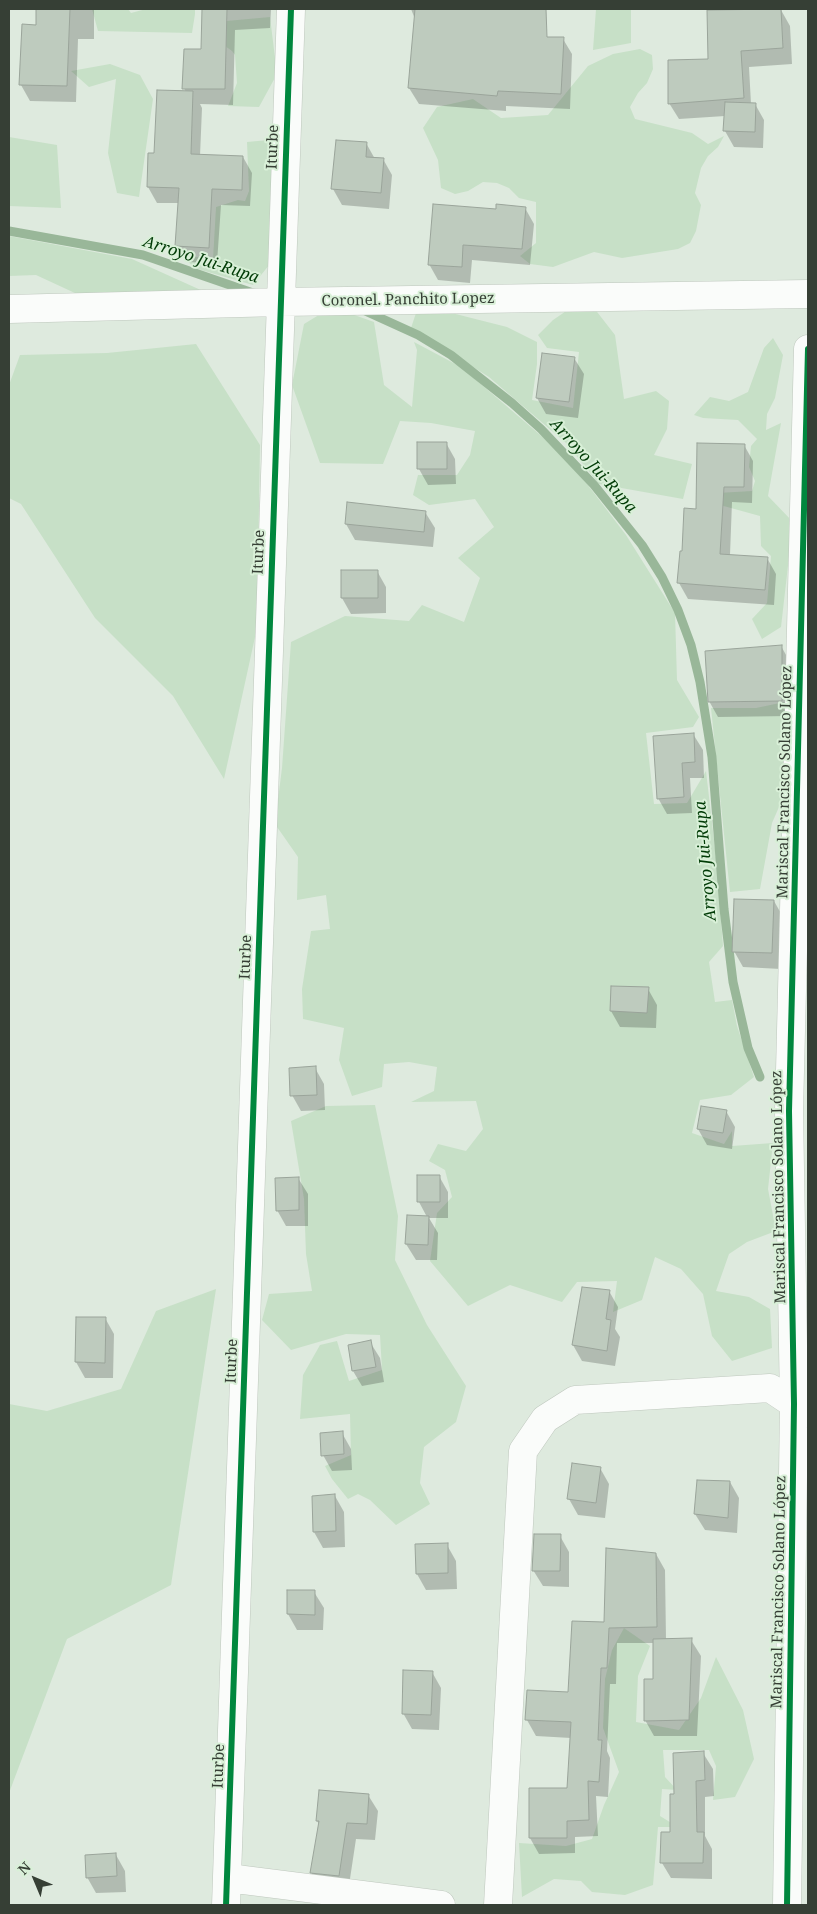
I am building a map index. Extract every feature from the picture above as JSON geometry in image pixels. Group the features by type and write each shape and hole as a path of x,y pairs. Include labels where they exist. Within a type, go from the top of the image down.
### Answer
{"street":[{"name":"Iturbe","path":"226,1905 291,9"},
{"name":"Coronel. Panchito Lopez","path":"9,309 280,302 808,294"},
{"name":"Mariscal Francisco Solano López","path":"787,1905 801,1411 789,1111 808,349"},
{"path":"498,1905 523,1451 545,1419 575,1400 770,1388 801,1411"},
{"path":"788,1834 808,1854"},
{"path":"228,1878 441,1905"}],"green space":[{"path":"92,9 128,9 131,13 146,9 195,9 195,14 192,33 98,31"},
{"path":"596,9 631,9 631,43 593,50"},
{"path":"270,17 277,74 259,107 228,106 237,83 235,55 214,38 215,22"},
{"path":"640,49 652,55 653,69 647,83 638,93 630,107 635,119 692,133 708,144 724,136 718,147 708,156 701,168 695,193 701,205 696,231 690,243 678,249 622,258 594,252 553,267 530,264 520,256 536,243 536,202 519,198 509,188 497,183 483,182 468,191 455,194 441,188 438,160 423,128 437,107 473,99 501,118 548,115 588,66 613,54"},
{"path":"110,64 140,75 153,99 139,197 117,193 108,153 116,79 89,87 71,71"},
{"path":"9,137 57,145 61,208 9,206"},
{"path":"279,139 278,254 253,285 194,268 182,255 213,259 216,207 238,200 245,201 249,191 247,142"},
{"path":"9,236 132,259 214,296 90,300 36,275 9,276"},
{"path":"578,303 594,308 615,335 624,399 656,391 669,401 667,429 654,455 692,464 683,499 599,484 566,443 489,377 411,328 417,310 424,306 507,327 537,342 537,364 532,400 573,408 579,352 547,348 538,335 553,320"},
{"path":"332,307 374,322 384,385 412,407 417,350 414,342 461,367 546,440 584,480 626,535 675,613 677,680 699,717 693,727 646,733 654,804 687,803 706,771 717,866 723,946 709,962 715,1002 732,1000 737,1026 754,1077 731,1095 700,1100 692,1133 724,1144 732,1131 732,1146 773,1143 768,1189 776,1231 747,1242 729,1254 716,1291 749,1297 770,1309 772,1348 732,1361 712,1336 703,1294 681,1269 655,1257 642,1300 613,1312 617,1281 577,1282 562,1302 510,1285 468,1306 430,1261 437,1213 452,1197 445,1170 429,1161 438,1144 466,1151 483,1129 476,1101 411,1102 434,1091 437,1067 409,1062 384,1064 382,1087 352,1096 339,1060 344,1028 303,1019 302,989 311,931 330,929 326,895 297,900 298,857 275,824 282,768 291,642 345,616 409,621 422,605 464,622 480,578 458,558 494,527 475,499 429,505 413,495 418,475 457,475 470,455 475,431 431,423 400,421 383,464 320,463 292,385 304,324"},
{"path":"773,338 783,355 775,398 767,414 766,430 781,423 768,496 793,522 781,627 762,639 752,619 767,603 771,556 761,546 760,516 709,502 717,493 752,491 755,481 749,467 751,446 757,439 738,420 703,418 694,415 710,397 729,401 748,392 764,348"},
{"path":"196,344 260,445 257,628 224,779 173,696 95,618 21,504 9,498 9,385 20,355 107,353"},
{"path":"794,700 793,775 772,823 760,889 730,892 711,708 756,708"},
{"path":"375,1105 398,1216 395,1260 427,1325 466,1386 456,1422 424,1447 420,1483 430,1504 396,1525 370,1500 358,1494 348,1499 332,1479 325,1466 351,1455 350,1414 300,1419 303,1375 320,1345 337,1341 349,1381 382,1370 380,1335 346,1334 291,1350 262,1320 269,1294 312,1291 306,1254 304,1199 291,1121 326,1106"},
{"path":"216,1289 171,1585 67,1639 9,1793 9,1404 47,1411 121,1389 156,1311"},
{"path":"624,1628 650,1646 638,1676 636,1722 679,1730 701,1698 716,1657 743,1710 754,1759 735,1797 713,1800 716,1766 709,1750 663,1750 665,1777 677,1790 662,1789 660,1816 678,1827 658,1827 653,1885 625,1895 592,1892 581,1881 554,1879 522,1897 519,1843 566,1846 592,1839 604,1805 619,1772 603,1728 605,1679 612,1650"}],"building":[{"path":"36,9 70,9 67,86 19,85 22,24 36,25"},
{"path":"202,9 227,9 225,89 182,89 184,49 201,49"},
{"path":"415,9 546,9 547,37 564,37 561,94 498,91 497,96 408,88"},
{"path":"781,9 783,48 741,51 744,98 668,104 668,60 708,59 707,10"},
{"path":"157,90 193,91 191,154 243,156 242,190 212,189 209,248 175,246 179,188 147,187 148,153 154,153"},
{"path":"725,102 756,103 755,132 723,131"},
{"path":"336,140 367,142 366,157 384,158 381,193 331,189"},
{"path":"433,204 496,209 496,204 526,207 522,249 463,245 462,267 428,265"},
{"path":"542,353 575,357 569,402 536,398"},
{"path":"417,442 447,442 447,469 417,469"},
{"path":"697,443 745,444 744,487 724,487 720,554 768,557 765,590 677,583 680,551 682,551 684,508 696,509"},
{"path":"347,502 426,511 424,532 345,524"},
{"path":"341,570 378,570 378,598 341,598"},
{"path":"782,645 782,701 708,702 705,651"},
{"path":"694,733 695,762 682,763 684,797 657,799 653,736"},
{"path":"734,899 774,900 772,953 732,952"},
{"path":"611,986 649,987 647,1013 610,1011"},
{"path":"316,1066 317,1095 290,1096 289,1068"},
{"path":"701,1106 727,1110 723,1133 697,1129"},
{"path":"417,1175 440,1175 440,1202 417,1202"},
{"path":"299,1177 299,1210 276,1211 275,1178"},
{"path":"407,1215 429,1216 428,1245 405,1244"},
{"path":"582,1287 610,1290 606,1319 611,1320 607,1351 572,1345"},
{"path":"76,1317 106,1317 105,1363 75,1362"},
{"path":"371,1340 376,1367 352,1371 348,1345"},
{"path":"343,1431 344,1454 321,1456 320,1433"},
{"path":"572,1463 601,1467 596,1503 567,1499"},
{"path":"697,1480 730,1481 728,1518 694,1514"},
{"path":"335,1494 336,1531 313,1532 312,1496"},
{"path":"534,1534 561,1534 560,1571 532,1571"},
{"path":"448,1543 448,1573 416,1574 415,1544"},
{"path":"606,1548 656,1553 657,1627 609,1628 607,1668 601,1668 598,1740 602,1740 599,1782 588,1781 589,1820 567,1821 567,1838 529,1838 529,1788 567,1788 571,1722 525,1720 527,1690 568,1692 572,1621 604,1622"},
{"path":"287,1590 315,1590 315,1615 287,1614"},
{"path":"692,1638 689,1720 644,1721 644,1679 653,1679 653,1639"},
{"path":"403,1670 433,1671 431,1715 402,1714"},
{"path":"704,1751 705,1780 696,1781 697,1832 704,1832 703,1863 660,1863 661,1832 670,1832 670,1794 674,1794 673,1753"},
{"path":"319,1790 369,1794 367,1824 347,1823 339,1876 310,1873 319,1821 316,1821"},
{"path":"116,1853 117,1876 86,1878 85,1855"}],"waterway":[{"name":"Arroyo Jui-Rupa","path":"9,231 143,255 253,293"},
{"name":"Arroyo Jui-Rupa","path":"363,310 418,335 451,355 512,403 541,429 594,485 642,545 662,577 678,610 691,645 700,682 712,757 724,909 733,982 748,1048 760,1077"}],"cycle path":[{"path":"226,1905 291,9"},
{"path":"787,1905 794,1404 789,1111 808,349"}]}
